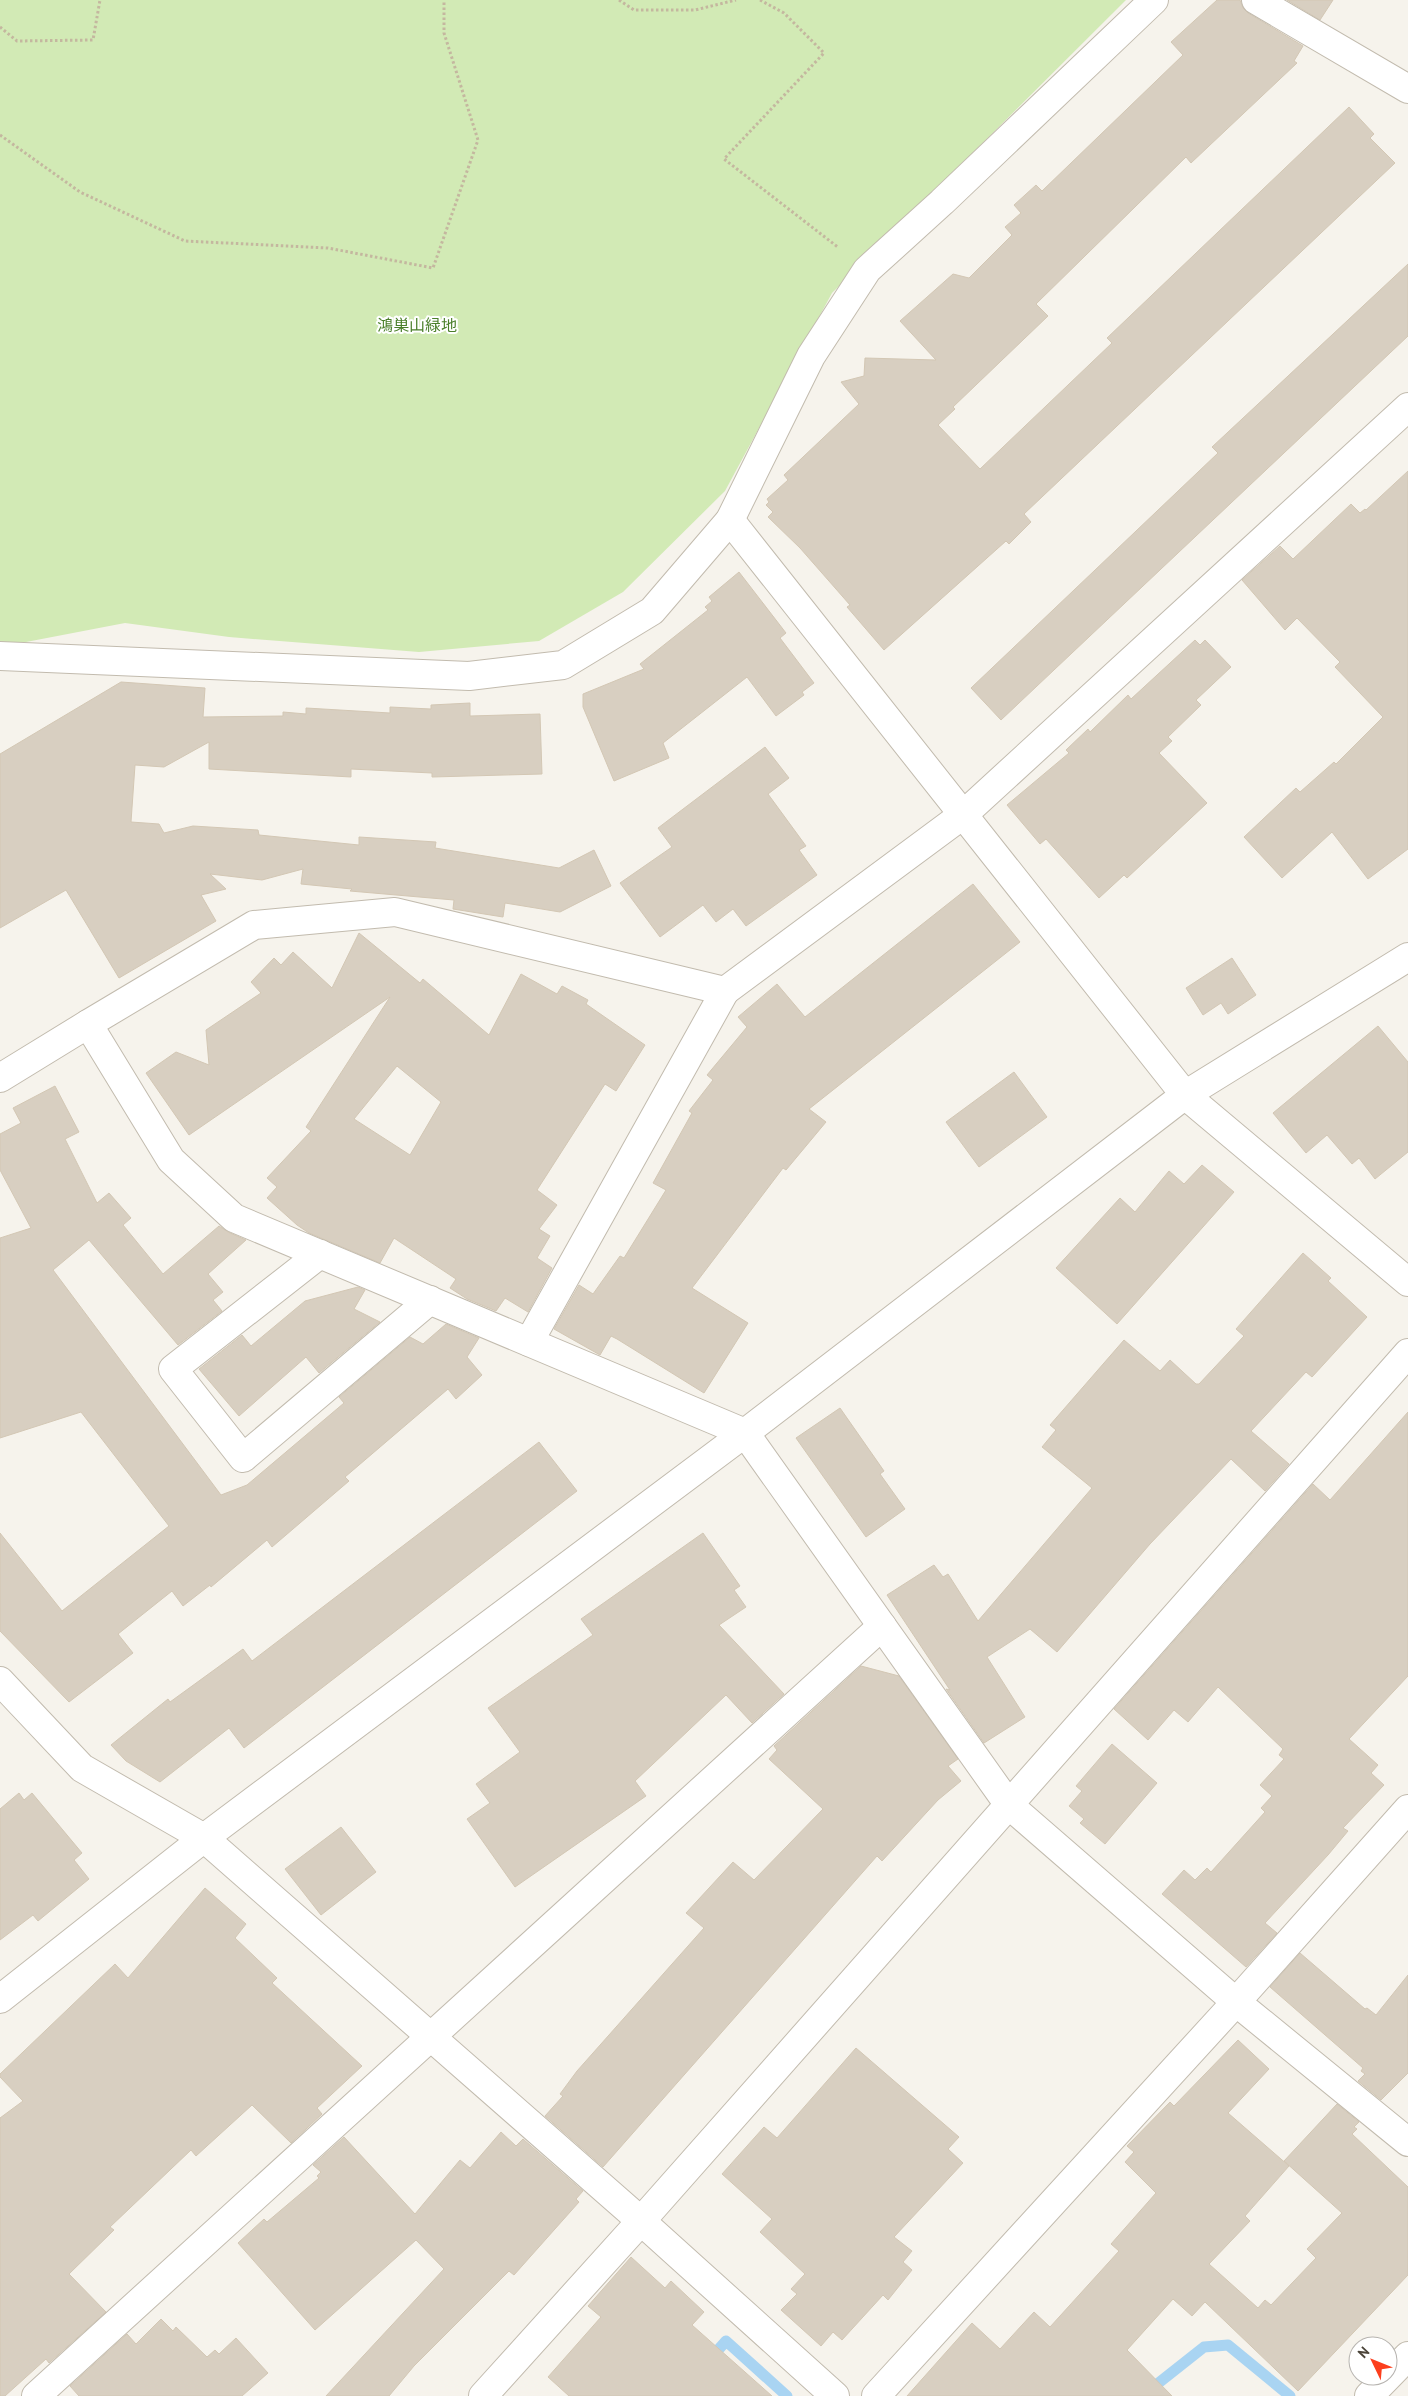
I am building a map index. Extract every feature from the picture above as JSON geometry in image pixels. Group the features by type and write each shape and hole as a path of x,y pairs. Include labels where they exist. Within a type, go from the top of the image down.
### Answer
{"street":[{"path":"0,656 469,676 563,665 652,611 730,520 811,356 868,270 1154,0"},
{"path":"1256,0 1408,89"},
{"path":"529,1342 725,991 964,814 1408,407"},
{"path":"730,520 1185,1095 1408,1282"},
{"path":"0,1078 254,925 395,912 725,991"},
{"path":"0,1999 204,1838 744,1433 1185,1095 1408,957"},
{"path":"88,1024 171,1160 234,1218 744,1433 1009,1805 1236,2002 1408,2142"},
{"path":"320,1254 174,1369 243,1458 430,1300"},
{"path":"483,2396 641,2221 1408,1353"},
{"path":"36,2396 882,1626"},
{"path":"0,1681 82,1768 204,1838 641,2221 835,2396"},
{"path":"876,2396 1236,2002 1408,1809"},
{"path":"1370,2396 1408,2356"}],"path":[{"path":"0,27 18,41 93,40 100,0"},
{"path":"0,135 80,192 185,241 328,248 432,268 478,140 444,33 444,0"},
{"path":"619,0 634,10 695,10 736,0"},
{"path":"760,0 784,13 824,53 724,159 868,270"}],"green space":[{"name":"鴻巣山緑地","path":"0,0 1126,0 832,293 725,491 623,592 539,641 419,652 229,637 125,623 0,647"}],"building":[{"path":"1217,0 1240,0 1243,8 1248,13 1303,46 1294,61 1297,63 1191,163 1186,157 1036,304 1048,316 953,407 955,409 938,425 980,469 1112,343 1107,338 1349,107 1374,134 1370,138 1395,163 1024,514 1031,522 1009,544 1006,541 884,650 847,607 850,605 800,548 768,517 773,512 766,505 769,502 767,499 788,480 784,475 859,404 841,382 864,376 865,358 936,360 900,321 953,274 969,278 1012,235 1005,227 1021,213 1014,205 1036,185 1042,191 1183,55 1171,42"},
{"path":"1287,0 1333,0 1320,20"},
{"path":"1408,264 1408,336 1001,720 971,688 1218,453 1212,447"},
{"path":"1408,471 1408,849 1368,879 1332,832 1282,878 1244,837 1296,788 1300,792 1334,762 1336,764 1383,717 1335,667 1340,662 1297,618 1285,630 1242,580 1280,546 1293,559 1351,504 1360,513 1366,510"},
{"path":"739,572 786,633 780,638 814,683 802,692 804,695 776,716 747,677 663,743 669,758 614,781 583,707 583,694 644,669 640,664 708,610 705,607 712,601 709,597"},
{"path":"1195,640 1200,645 1205,640 1231,667 1196,700 1201,705 1168,737 1172,741 1159,753 1207,803 1127,878 1124,875 1099,898 1046,839 1040,844 1007,805 1069,753 1066,750 1088,729 1090,732 1128,695 1131,699"},
{"path":"121,682 205,688 203,717 283,716 283,712 306,714 306,708 390,713 390,707 431,709 431,705 470,703 470,716 540,714 542,774 432,777 432,773 351,769 351,777 209,769 209,742 164,767 135,765 131,822 159,824 164,833 193,826 258,830 259,835 359,845 359,837 436,842 435,848 559,868 594,850 611,886 560,912 505,903 503,917 453,909 454,900 350,891 352,889 301,884 303,869 262,880 210,874 226,889 201,895 216,921 119,978 66,890 0,928 0,754"},
{"path":"765,747 789,778 768,794 806,846 799,850 817,875 746,926 733,909 716,922 703,905 660,937 620,883 672,847 658,828"},
{"path":"973,884 1020,942 809,1109 826,1122 786,1170 783,1168 692,1288 748,1323 704,1393 611,1336 600,1355 554,1329 579,1285 593,1294 620,1256 624,1258 666,1190 653,1183 692,1113 689,1111 713,1080 707,1075 747,1027 738,1017 777,984 805,1017"},
{"path":"359,933 420,983 423,979 489,1035 521,974 557,994 562,986 588,1000 586,1004 645,1045 616,1091 605,1084 537,1190 557,1205 539,1229 550,1236 537,1258 552,1268 528,1312 505,1298 496,1311 467,1299 450,1288 456,1279 394,1238 380,1263 309,1233 297,1225 267,1198 277,1187 267,1178 311,1131 306,1127 390,997 189,1135 146,1073 176,1052 209,1065 206,1030 261,993 251,982 274,958 281,965 293,952 332,988","holes":["397,1066 441,1102 410,1155 354,1119"]},
{"path":"1232,958 1256,995 1228,1014 1221,1003 1203,1015 1186,988"},
{"path":"1378,1026 1408,1062 1408,1152 1375,1179 1359,1158 1352,1164 1327,1135 1306,1153 1273,1113"},
{"path":"1014,1072 1047,1117 979,1167 946,1122"},
{"path":"55,1086 79,1132 65,1139 97,1203 109,1193 131,1218 123,1225 163,1274 219,1226 246,1240 208,1274 223,1292 213,1300 222,1311 178,1345 89,1240 53,1270 221,1495 247,1485 344,1403 339,1397 410,1337 423,1344 446,1324 479,1338 467,1357 482,1375 456,1399 448,1389 345,1477 349,1481 272,1547 267,1540 211,1587 210,1585 183,1606 172,1591 118,1634 133,1653 69,1702 0,1631 0,1533 62,1611 169,1526 81,1412 0,1438 0,1238 31,1228 0,1170 0,1134 21,1123 13,1108"},
{"path":"1202,1165 1234,1192 1117,1324 1056,1268 1120,1198 1135,1212 1169,1171 1184,1184"},
{"path":"1303,1253 1331,1278 1328,1281 1367,1317 1312,1377 1306,1372 1251,1431 1289,1464 1265,1491 1231,1459 1150,1544 1057,1652 1030,1629 987,1657 1025,1717 984,1743 946,1689 950,1690 887,1595 934,1565 943,1577 948,1574 978,1621 1092,1488 1042,1447 1056,1430 1050,1425 1124,1340 1160,1371 1170,1360 1196,1384 1199,1384 1244,1336 1236,1329"},
{"path":"358,1287 365,1290 354,1309 380,1322 319,1373 306,1357 239,1416 199,1369 242,1335 251,1346 305,1301"},
{"path":"840,1408 884,1471 880,1474 905,1509 866,1537 796,1438"},
{"path":"1408,1412 1408,1676 1349,1739 1378,1765 1371,1773 1384,1785 1343,1828 1348,1831 1328,1855 1265,1923 1277,1933 1246,1967 1162,1894 1184,1870 1195,1880 1207,1868 1211,1872 1265,1812 1261,1808 1272,1796 1260,1785 1284,1759 1279,1755 1283,1749 1218,1687 1188,1722 1174,1710 1148,1740 1114,1709 1313,1484 1330,1500"},
{"path":"539,1442 577,1491 244,1748 229,1728 160,1782 126,1761 111,1745 168,1699 170,1702 243,1649 252,1661"},
{"path":"703,1533 740,1586 734,1590 746,1607 719,1625 784,1694 752,1723 726,1695 635,1781 646,1796 515,1887 467,1819 490,1803 476,1784 520,1752 488,1708 593,1635 581,1619"},
{"path":"861,1666 899,1676 958,1759 948,1766 961,1781 938,1800 882,1861 877,1856 603,2167 545,2116 563,2096 560,2094 577,2071 704,1928 686,1913 733,1862 754,1880 823,1809 769,1759 777,1750 774,1746"},
{"path":"1112,1744 1157,1783 1105,1844 1080,1823 1084,1819 1069,1806 1082,1791 1076,1786"},
{"path":"19,1793 24,1800 32,1793 82,1853 74,1860 89,1879 38,1921 33,1915 0,1940 0,1809"},
{"path":"341,1827 376,1872 321,1915 285,1869"},
{"path":"205,1888 246,1924 235,1938 277,1978 272,1983 362,2066 317,2108 322,2114 291,2143 252,2105 196,2156 191,2150 110,2227 114,2230 69,2274 106,2312 49,2363 46,2359 5,2396 0,2396 0,2118 23,2101 0,2077 0,2074 115,1964 128,1978"},
{"path":"1300,1953 1365,2009 1367,2008 1376,2015 1408,1975 1408,2073 1381,2100 1358,2081 1365,2074 1361,2071 1363,2068 1270,1987"},
{"path":"1238,2040 1269,2069 1228,2113 1289,2166 1245,2216 1250,2221 1209,2264 1258,2308 1265,2300 1271,2305 1316,2258 1307,2249 1342,2213 1284,2161 1337,2104 1359,2122 1354,2127 1357,2129 1352,2134 1408,2187 1408,2275 1350,2336 1348,2336 1348,2338 1298,2391 1205,2302 1192,2316 1173,2299 1127,2350 1172,2396 907,2396 972,2323 1000,2349 1034,2312 1050,2327 1119,2251 1111,2244 1156,2193 1125,2162 1134,2152 1127,2146 1170,2102 1174,2106"},
{"path":"856,2048 959,2137 948,2149 963,2163 894,2237 912,2251 903,2262 912,2270 888,2300 883,2295 842,2340 833,2332 821,2346 781,2310 797,2294 791,2289 805,2274 760,2232 772,2219 722,2174 764,2127 777,2138"},
{"path":"501,2132 516,2146 523,2139 583,2191 576,2199 579,2202 514,2275 509,2271 414,2366 389,2396 326,2396 444,2269 416,2240 315,2330 238,2243 264,2219 267,2222 319,2178 317,2176 321,2172 313,2165 344,2137 415,2214 460,2160 470,2168"},
{"path":"631,2257 665,2288 671,2281 704,2312 692,2325 772,2396 569,2396 548,2377 601,2317 588,2306"},
{"path":"161,2319 173,2331 176,2327 207,2357 215,2350 219,2354 236,2338 268,2373 242,2396 79,2396 70,2386 127,2334 136,2344"}],"waterway":[{"path":"710,2359 726,2341 787,2396"},
{"path":"1142,2396 1204,2347 1228,2345 1290,2396"}]}
